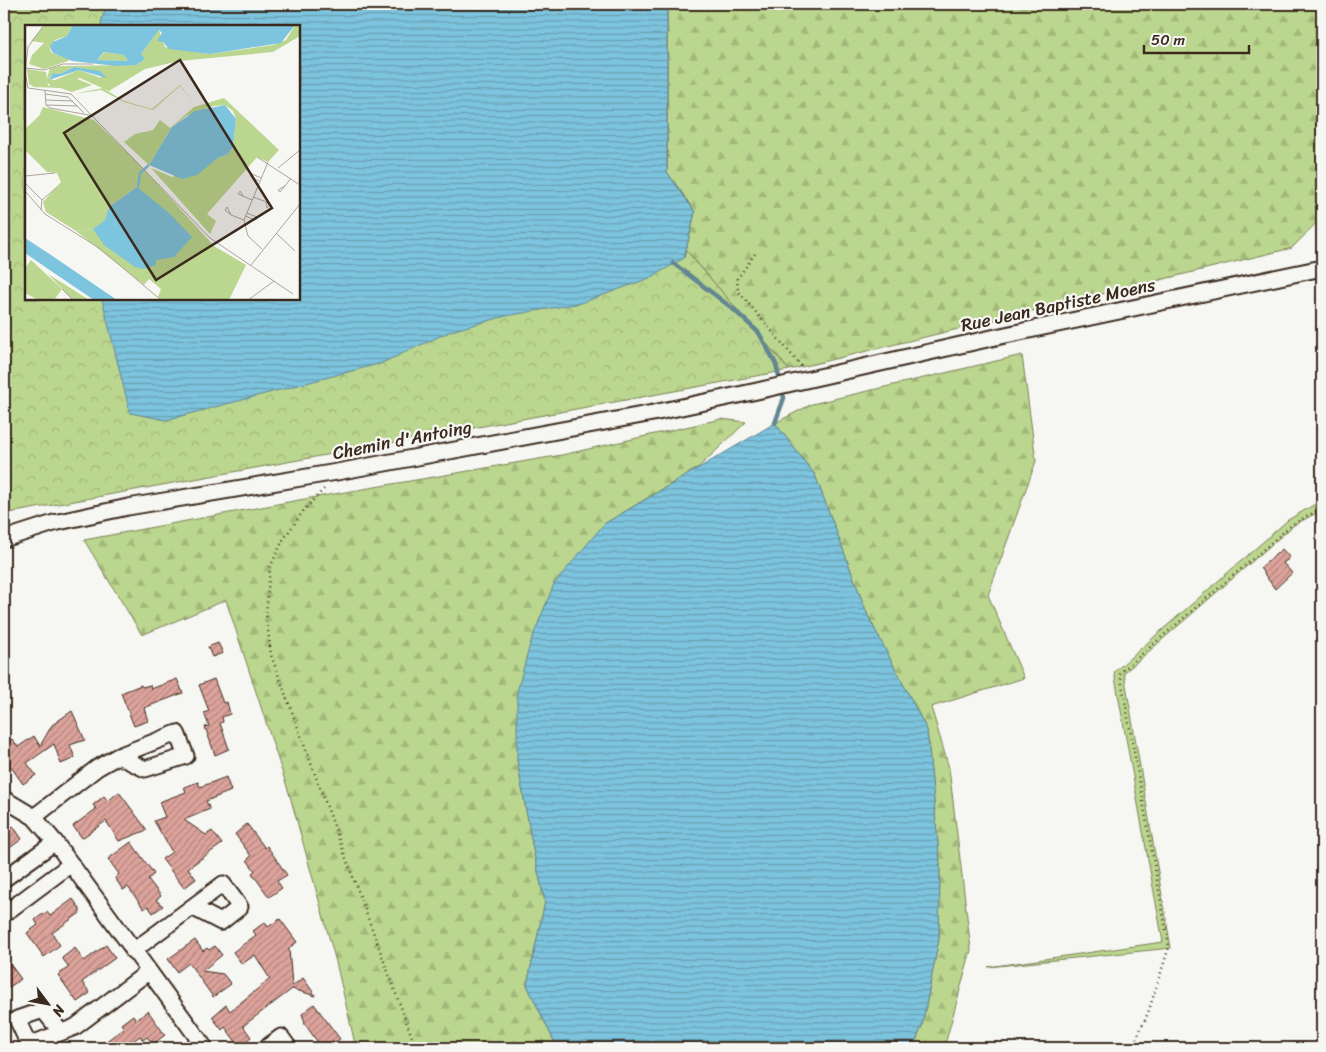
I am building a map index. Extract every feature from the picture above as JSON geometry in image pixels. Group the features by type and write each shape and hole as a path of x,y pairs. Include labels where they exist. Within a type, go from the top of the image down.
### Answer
{"street":[{"name":"Rue Jean Baptiste Moens","path":"804,377 1322,268"},
{"name":"Chemin d'Antoing","path":"6,538 54,523 128,507 337,472 644,415 757,392 804,377"},
{"path":"34,817 97,768 118,756"},
{"path":"4,799 34,817 55,842 205,1048"},
{"path":"4,879 55,842"},
{"path":"4,914 71,864"},
{"path":"133,951 192,907"},
{"path":"61,1032 75,1027 148,972"},
{"path":"266,1048 280,1037 289,1048"}],"path":[{"path":"755,254 737,279 738,291 800,363 804,377"},
{"path":"337,472 304,510 283,540 270,567 266,613 271,655 416,1048"},
{"path":"1132,1048 1148,1013 1169,947 1120,673 1293,524 1322,508"}],"green space":[{"path":"4,4 667,4 667,172 695,212 686,250 789,370 4,514"},
{"path":"667,4 1322,4 1322,217 1292,248 789,370 686,250 695,212 667,172"},
{"path":"1022,355 1036,461 988,595 1024,678 931,707 949,768 971,950 944,1048 913,1048 922,1026 939,939 940,864 927,730 868,616 815,475 775,423 812,404"},
{"path":"721,419 746,422 699,467 604,524 517,760 533,849 545,902 527,985 554,1041 563,1048 356,1048 336,962 290,796 226,600 142,635 84,540 299,500 562,455"},
{"path":"1322,500 1322,510 1294,525 1124,673 1171,948 988,967 1163,942 1114,672 1288,520"}],"water":[{"path":"108,4 667,4 667,172 695,212 684,258 650,278 581,303 506,316 451,331 382,363 166,420 130,413 102,300 300,300 300,25 101,25"},
{"path":"775,423 815,475 868,616 927,730 940,864 939,939 922,1026 913,1048 564,1048 554,1041 527,985 545,902 533,849 517,760 517,692 531,641 554,584 604,524"}],"building":[{"path":"1282,549 1290,558 1283,563 1292,573 1275,589 1260,568"},
{"path":"218,643 223,653 212,657 208,647"},
{"path":"177,679 183,693 144,708 148,721 134,726 121,693 141,685 142,687 150,685 151,689"},
{"path":"214,679 223,703 227,702 230,714 222,717 223,722 220,723 229,749 215,755 205,727 209,726 204,713 209,711 199,685"},
{"path":"72,711 85,740 70,745 75,758 61,764 54,744 27,763 36,775 23,784 4,757 4,745 12,739 18,747 34,736 40,746 52,725"},
{"path":"226,777 231,791 206,801 210,809 184,820 206,835 212,831 222,844 188,868 196,879 184,888 162,859 172,852 154,821 165,817 159,802 186,792 184,787 198,782 200,787"},
{"path":"119,792 147,830 119,841 106,821 82,838 73,826 96,809 93,805 104,796 108,801"},
{"path":"247,824 265,848 267,846 287,875 277,881 282,888 269,897 252,873 255,871 247,860 251,856 235,834"},
{"path":"13,826 22,839 4,852 4,833"},
{"path":"131,842 154,874 148,879 161,896 156,900 163,906 153,913 148,906 144,909 128,887 123,890 115,878 119,874 108,859"},
{"path":"73,899 80,909 80,913 52,933 60,945 44,957 27,933 38,925 35,920 40,916 47,912 50,916"},
{"path":"280,919 297,942 289,948 292,986 303,978 316,996 292,989 243,1026 251,1037 239,1046 225,1027 222,1030 212,1017 226,1005 230,1011 270,979 255,955 242,964 233,952 256,935 253,931 265,922 268,927"},
{"path":"195,940 203,951 215,946 222,955 202,971 223,974 231,984 213,997 189,963 177,972 168,959"},
{"path":"106,945 115,958 82,982 90,993 77,1002 58,975 69,967 62,958 75,948 84,961"},
{"path":"4,956 21,979 8,988 4,982"},
{"path":"314,1004 340,1039 327,1048 322,1048 304,1023 302,1014"},
{"path":"148,1011 165,1035 153,1044 147,1037 143,1040 140,1036 123,1048 97,1048 124,1028 121,1024 133,1015 136,1020"}],"waterway":[{"path":"673,263 732,308 759,333 776,364 784,398 775,423"}]}
